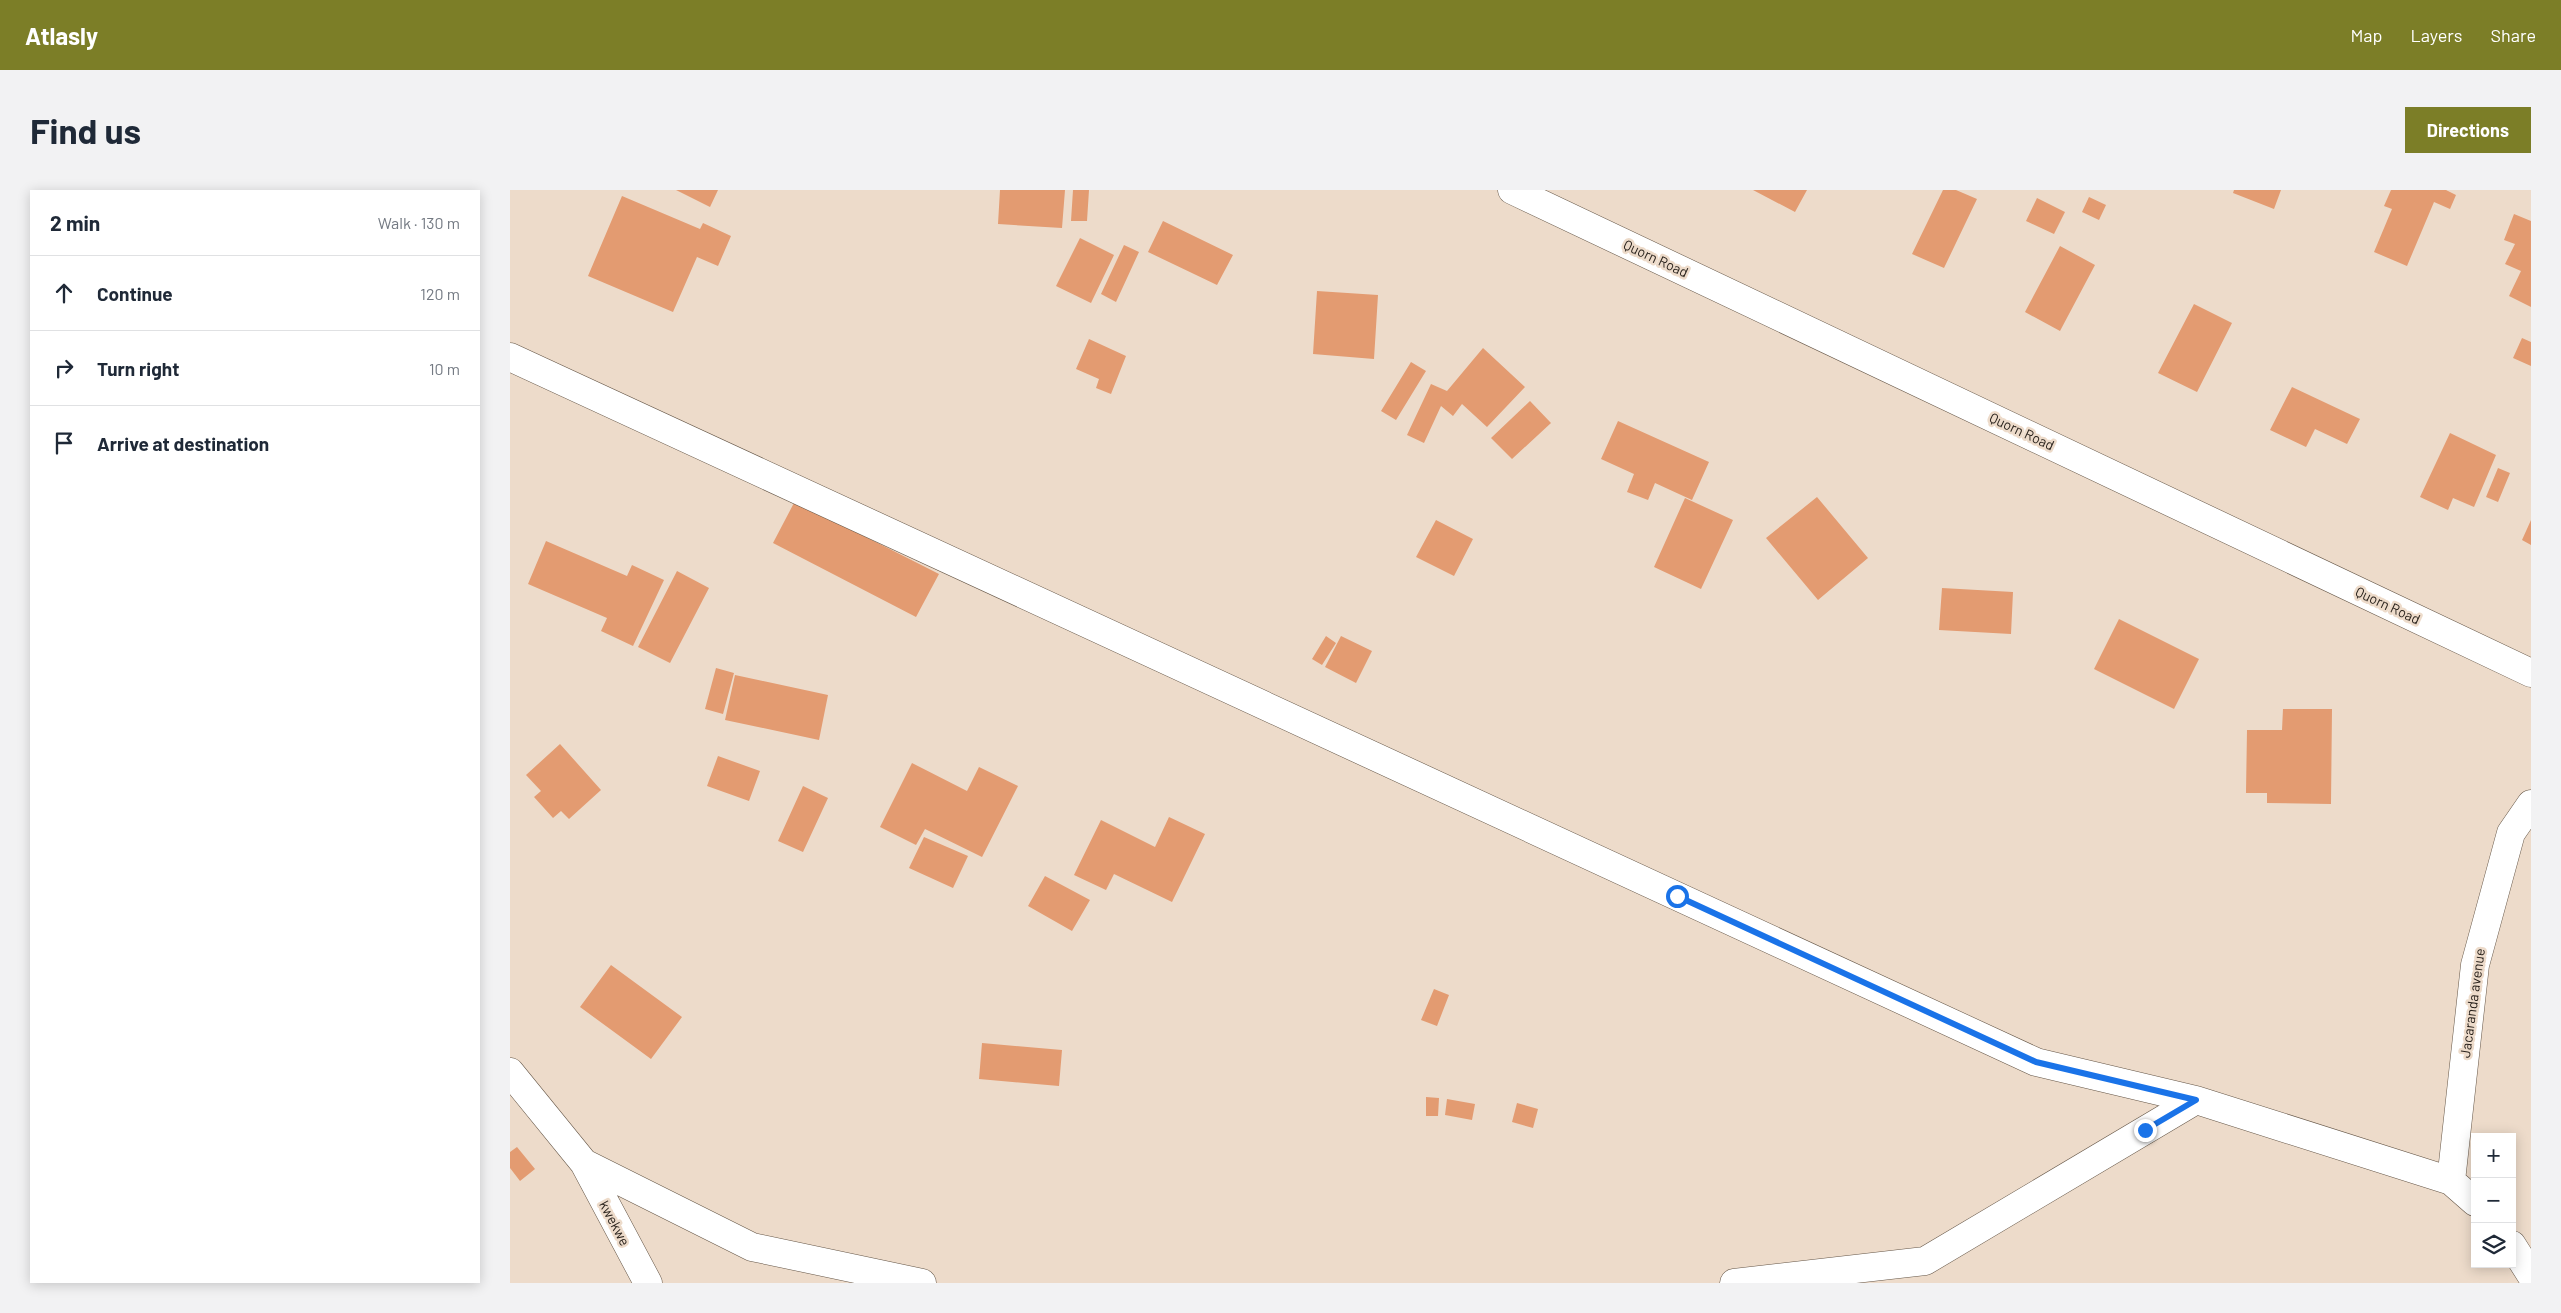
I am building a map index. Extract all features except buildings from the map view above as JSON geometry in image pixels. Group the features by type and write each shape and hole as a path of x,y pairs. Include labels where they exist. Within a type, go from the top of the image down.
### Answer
{"street":[{"name":"Quorn Road","path":"1512,190 2531,673"},
{"path":"510,357 2036,1062 2196,1100 2451,1181 2471,1198"},
{"name":"Jacaranda avenue","path":"2451,1181 2475,965 2511,833 2531,804"},
{"path":"510,1072 584,1163 752,1247 922,1283"},
{"path":"1734,1283 1925,1261 2196,1100"},
{"name":"kwekwe","path":"584,1163 648,1283"},
{"path":"2516,1251 2531,1275"}],"route":[{"path":"1677,896 2036,1062 2196,1100 2145,1130"}]}
